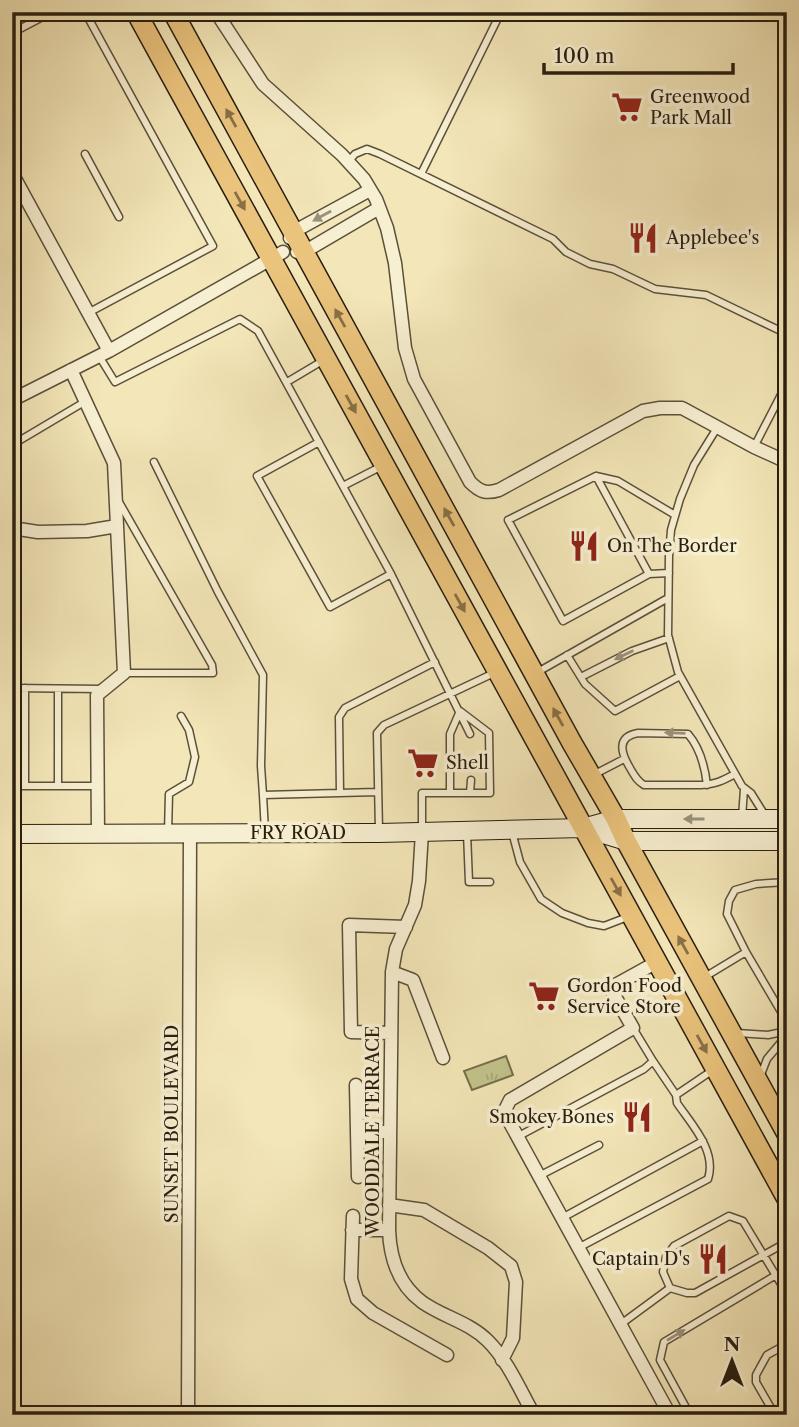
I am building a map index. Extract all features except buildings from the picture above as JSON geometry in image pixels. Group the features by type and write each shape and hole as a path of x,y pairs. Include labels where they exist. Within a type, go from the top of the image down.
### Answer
{"main road":[{"path":"136,12 277,255 326,358 787,1199"},
{"path":"173,12 787,1134"}],"street":[{"path":"216,12 263,83 364,179 387,228 395,263 405,348 414,379 470,482 480,491 491,493 499,490 653,408 682,408 787,462"},
{"path":"12,173 88,313 104,353"},
{"path":"277,255 293,232 370,190"},
{"path":"12,400 104,353 277,255 304,252 379,208"},
{"path":"71,370 114,463 116,497 124,673 97,695 98,835"},
{"path":"12,528 38,533 86,531 117,526"},
{"name":"FRY ROAD","path":"12,834 379,833 583,828 616,819 787,819"},
{"name":"FRY ROAD","path":"583,828 626,841 787,841"},
{"name":"SUNSET BOULEVARD","path":"188,1415 190,832"},
{"name":"WOODDALE TERRACE","path":"422,832 415,905 396,949 392,972 389,1205 391,1255 402,1282 422,1302 467,1325 488,1340 534,1415"},
{"path":"391,1032 351,1032 349,925 406,927"},
{"path":"657,962 610,988 633,1028 510,1100 504,1112 670,1415"},
{"path":"392,972 413,979 443,1058"},
{"path":"356,1085 358,1177"},
{"path":"357,1132 390,1132"},
{"path":"389,1205 424,1210 488,1248 511,1266 516,1282 513,1338 502,1360"},
{"path":"352,1216 351,1279 357,1299 373,1313 447,1354"},
{"path":"352,1230 389,1230"}],"lane":[{"path":"12,33 52,12"},
{"path":"85,12 213,246 88,313"},
{"path":"421,174 501,12"},
{"path":"348,162 355,154 368,149 553,239 566,252 590,264 613,269 655,289 706,295 787,334"},
{"path":"85,154 119,217"},
{"path":"104,353 115,382 240,319 258,331 391,574 470,734"},
{"path":"287,382 326,358"},
{"path":"754,447 787,383"},
{"path":"12,444 86,401"},
{"path":"718,426 694,465 671,530 668,573 669,638 680,676 734,774 744,789 751,793 768,819"},
{"path":"319,442 257,476 330,607 391,574"},
{"path":"154,463 263,675 261,766 265,832"},
{"path":"343,486 384,464"},
{"path":"668,573 649,574 563,621 508,520 596,476 618,481 675,515"},
{"path":"596,476 649,574"},
{"path":"116,497 212,665 213,673 124,673"},
{"path":"534,674 668,598"},
{"path":"581,677 632,651 669,638"},
{"path":"567,655 585,684 615,711 680,676"},
{"path":"340,793 339,718 345,708 435,662"},
{"path":"379,833 377,733 384,725 498,671"},
{"path":"12,688 106,689"},
{"path":"25,688 25,786"},
{"path":"58,689 58,786"},
{"path":"450,793 450,734 460,711"},
{"path":"422,832 422,793 490,793 489,733 460,711"},
{"path":"167,834 169,794 189,782 195,757 189,730 181,716"},
{"path":"708,785 705,767 688,734 631,734 625,738 622,744 624,759 638,782 644,785 708,785 734,774"},
{"path":"591,777 624,759"},
{"path":"470,793 471,780"},
{"path":"12,786 98,786"},
{"path":"742,818 744,789"},
{"path":"263,795 377,792"},
{"path":"512,830 520,862 541,899 562,913 604,926 631,915"},
{"path":"467,831 469,882 490,882"},
{"path":"787,883 756,884 736,891 729,901 727,914 787,1022"},
{"path":"702,979 746,952"},
{"path":"578,1248 708,1179 712,1169 707,1148 633,1028"},
{"path":"731,1032 768,1035 787,1033"},
{"path":"758,1082 767,1059 787,1033"},
{"path":"517,1138 644,1069 653,1061"},
{"path":"676,1095 715,1068"},
{"path":"562,1218 703,1141"},
{"path":"539,1176 599,1145"},
{"path":"787,1242 764,1255 695,1293 670,1288 663,1272 666,1257 674,1246 729,1216 743,1221 764,1255 787,1294"},
{"path":"690,1415 660,1360 664,1342 776,1275"},
{"path":"621,1324 670,1288"},
{"path":"775,1415 756,1382 756,1375 767,1355 787,1344"}],"green space":[{"path":"506,1056 513,1075 472,1090 464,1071"}],"place":[{"name":"Greenwood Park Mall","path":"627,107"},
{"name":"Applebee's","path":"643,238"},
{"name":"On The Border","path":"584,546"},
{"name":"Shell","path":"423,763"},
{"name":"Gordon Food Service Store","path":"544,996"},
{"name":"Smokey Bones","path":"637,1117"},
{"name":"Captain D's","path":"713,1259"}]}
